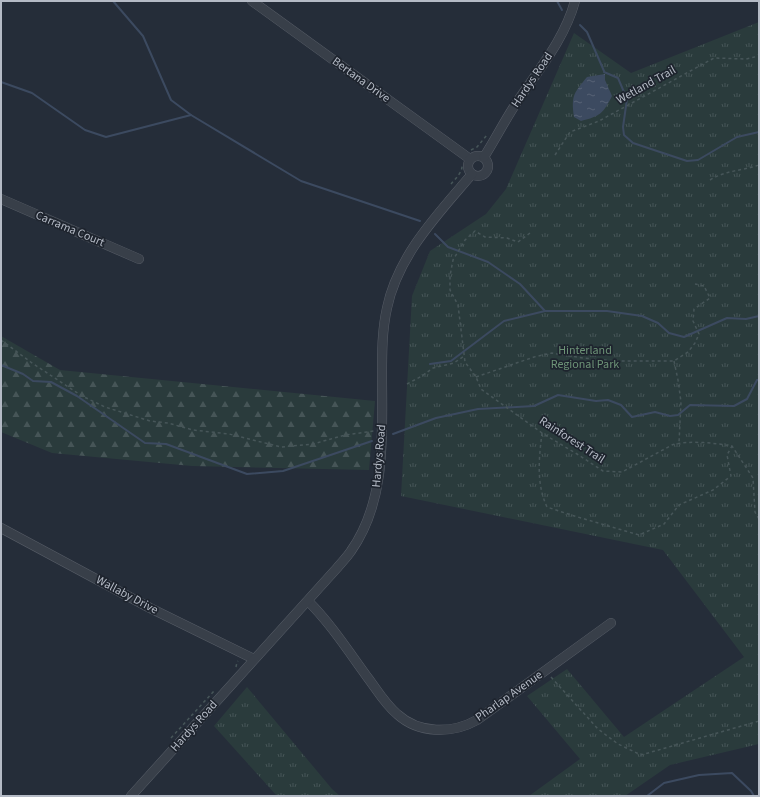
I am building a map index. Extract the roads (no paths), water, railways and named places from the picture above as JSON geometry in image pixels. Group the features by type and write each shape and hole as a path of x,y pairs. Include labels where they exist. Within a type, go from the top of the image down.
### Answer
{"street":[{"name":"Bertana Drive","path":"252,1 470,159"},
{"name":"Hardys Road","path":"484,157 518,100 552,52 564,29 575,1"},
{"path":"477,155 484,157 488,164 487,171 480,176 472,174 468,165 470,159 477,155"},
{"name":"Hardys Road","path":"131,796 308,601 351,551 361,534 378,486 380,465 383,335 387,308 393,288 402,267 430,223 472,174"},
{"name":"Carrama Court","path":"1,199 139,259"},
{"name":"Wallaby Drive","path":"1,528 150,608 254,660"},
{"name":"Pharlap Avenue","path":"308,601 324,617 388,705 397,714 421,727 438,730 458,728 468,725 546,671 612,622"}],"water":[{"path":"605,74 605,80 612,96 606,107 597,116 581,121 574,117 573,99 576,91 587,77"}],"waterway":[{"path":"113,1 143,36 171,100 191,115 301,181 420,221"},
{"path":"557,1 562,10"},
{"path":"580,25 587,32 604,71"},
{"path":"604,72 618,78 627,99 623,127 624,135 633,143 687,161 698,160 737,137 759,132"},
{"path":"1,82 32,93 85,130 106,137 191,115"},
{"path":"435,234 448,247 488,262 520,284 545,311"},
{"path":"430,364 451,361 504,321 545,311 607,311 642,316 658,323 669,333 684,337 727,318 746,319 759,316"},
{"path":"1,365 23,374 33,381 51,382 77,396 145,443 166,444 247,474 283,471 372,441"},
{"path":"393,434 436,418 478,409 534,406 558,395 596,401 608,400 621,405 632,417 655,412 670,416 678,415 690,405 734,406 747,399 757,380 759,380"},
{"path":"647,796 664,783 699,775 732,773 751,791 754,796"}],"park label":[{"name":"Hinterland Regional Park","path":"585,357"}]}
